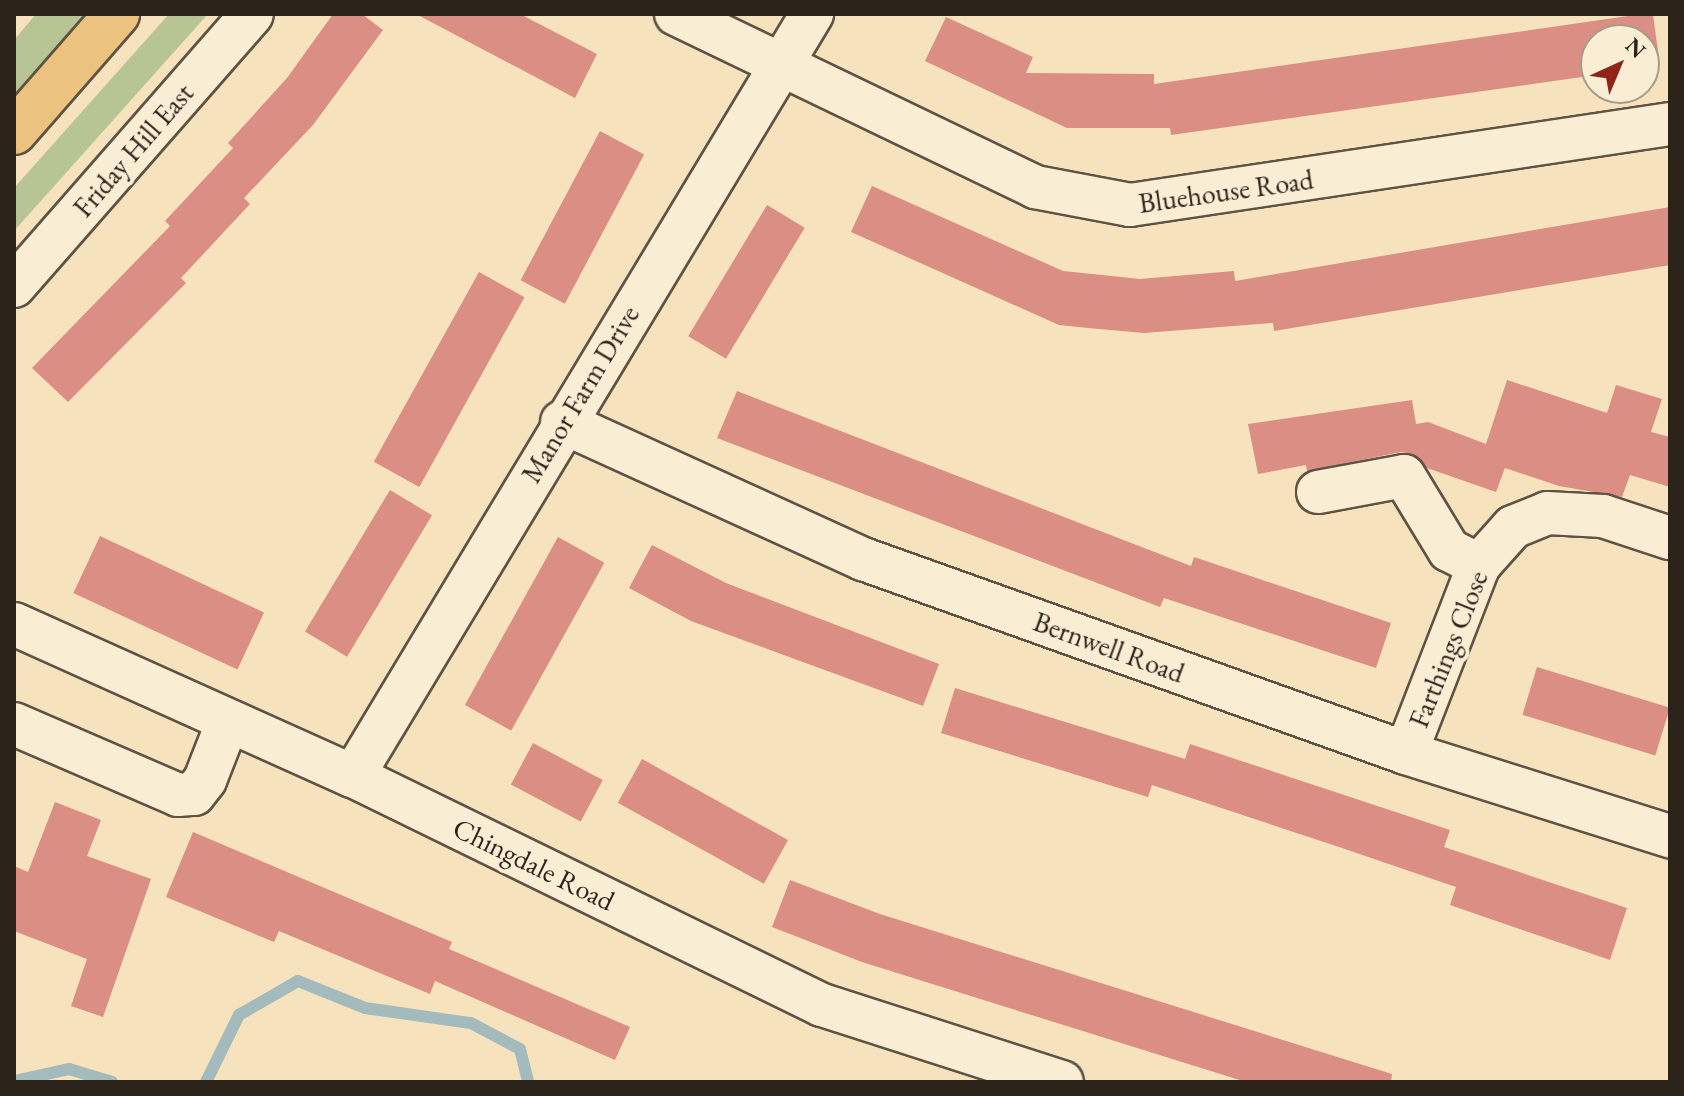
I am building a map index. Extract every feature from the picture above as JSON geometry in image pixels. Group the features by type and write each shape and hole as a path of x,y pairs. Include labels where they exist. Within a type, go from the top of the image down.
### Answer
{"main road":[{"path":"14,132 117,14"}],"street":[{"name":"Friday Hill East","path":"14,286 252,14"},
{"name":"Bluehouse Road","path":"676,14 778,66 1035,187 1130,205 1670,124"},
{"name":"Manor Farm Drive","path":"353,776 562,422 812,14"},
{"name":"Bernwell Road","path":"562,422 863,559 1406,753 1670,836"},
{"path":"1318,492 1404,476 1449,550 1479,565"},
{"name":"Farthings Close","path":"1406,753 1479,565 1513,527 1547,513 1603,516 1670,538"},
{"name":"Chingdale Road","path":"14,624 353,776 822,1005 1062,1082"},
{"path":"14,724 178,795 194,794 205,780 228,721"}],"green space":[{"path":"36,14 99,14 14,113 14,40"},
{"path":"169,14 208,14 14,231 14,188"}],"building":[{"path":"333,14 362,14 383,30 313,125 244,198 250,204 181,278 186,283 68,402 32,368 170,226 165,221 233,148 228,143 287,78"},
{"path":"416,14 520,14 597,54 575,98"},
{"path":"1642,14 1653,14 1654,24 1580,24 1580,77 1171,135 1170,128 1067,128 925,61 946,17 1033,57 1026,73 1154,74 1154,84"},
{"path":"600,131 644,154 565,304 521,280"},
{"path":"872,186 1063,271 1140,279 1234,271 1235,281 1670,207 1670,265 1274,331 1273,323 1144,333 1088,328 1059,325 851,232"},
{"path":"767,205 805,228 726,359 688,336"},
{"path":"479,272 524,297 419,487 374,462"},
{"path":"1507,380 1607,413 1616,385 1662,399 1651,432 1670,437 1670,487 1630,475 1622,497 1559,486 1505,468 1496,492 1427,468 1415,455 1401,452 1307,471 1306,465 1258,474 1248,424 1412,400 1416,424 1428,422 1486,444"},
{"path":"737,391 1191,566 1194,557 1391,623 1376,668 1164,598 1160,607 717,438"},
{"path":"390,490 432,515 347,657 305,631"},
{"path":"100,536 264,612 237,670 73,593"},
{"path":"558,537 604,563 511,731 465,705"},
{"path":"652,545 726,583 939,664 923,706 691,621 629,588"},
{"path":"1537,667 1670,708 1655,755 1522,715"},
{"path":"955,688 1185,759 1190,744 1450,830 1444,847 1627,908 1610,960 1450,905 1456,887 1342,848 1152,785 1148,797 941,733"},
{"path":"533,743 603,780 581,822 511,784"},
{"path":"642,759 788,840 764,884 618,803"},
{"path":"55,802 101,820 87,856 151,879 103,1017 71,1006 87,959 14,931 14,866 28,872"},
{"path":"193,832 452,942 449,949 630,1027 615,1060 435,981 430,994 279,931 274,942 166,897"},
{"path":"790,880 880,914 1392,1074 1391,1082 1246,1082 862,962 772,927"}],"waterway":[{"path":"206,1082 239,1015 298,981 365,1008 471,1023 520,1049 528,1082"},
{"path":"14,1081 69,1069 112,1082"}]}
